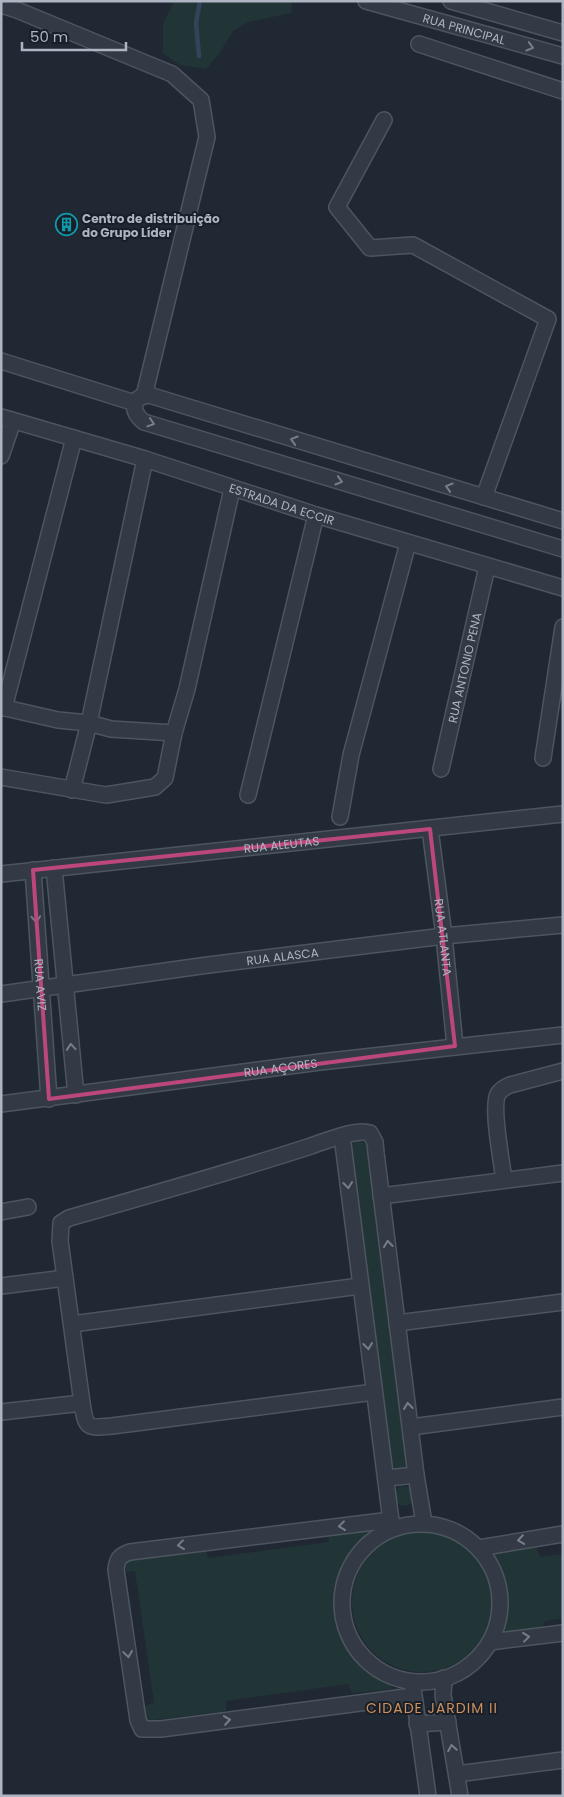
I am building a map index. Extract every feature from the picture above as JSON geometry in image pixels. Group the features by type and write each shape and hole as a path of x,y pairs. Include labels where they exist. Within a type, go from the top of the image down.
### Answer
{"street":[{"name":"RUA PRINCIPAL","path":"366,1 563,56"},
{"path":"438,22 444,1"},
{"name":"RUA PRINCIPAL","path":"451,1 563,33"},
{"path":"1,5 172,74 201,100 206,137 140,400 134,408 136,415 144,422 563,549"},
{"path":"419,44 563,91"},
{"path":"384,120 337,207 370,248 413,245 548,319 484,497"},
{"path":"1,361 140,400 150,395 563,521"},
{"path":"1,456 7,419"},
{"name":"ESTRADA DA ECCIR","path":"7,419 145,459 316,516 563,588"},
{"path":"74,438 3,707 58,720 89,723 111,729 174,733"},
{"path":"309,471 317,447"},
{"path":"72,790 89,723 145,459"},
{"path":"1,778 106,795 156,787 165,778 174,733 188,688 232,488"},
{"path":"495,528 503,503"},
{"path":"248,795 316,516"},
{"path":"340,817 351,755 408,543"},
{"name":"RUA ANTONIO PENA","path":"441,769 487,567"},
{"path":"543,758 563,628"},
{"name":"RUA ALEUTAS","path":"1,874 563,814"},
{"name":"RUA ATLANTA","path":"430,829 444,936 455,1046"},
{"name":"RUA AVIZ","path":"54,868 76,1095"},
{"name":"RUA AVIZ","path":"33,870 49,1099"},
{"name":"RUA ALASCA","path":"1,994 208,965 444,936 563,924"},
{"name":"RUA AÇORES","path":"1,1104 320,1062 563,1035"},
{"path":"504,1180 495,1106 498,1093 510,1085 563,1070"},
{"path":"374,1392 94,1428 90,1426 86,1422 82,1403 60,1241 60,1226 64,1220 244,1168 342,1136 368,1132 372,1137 376,1153 416,1475 424,1523"},
{"path":"342,1136 360,1286 387,1478 391,1524"},
{"path":"381,1196 563,1173"},
{"path":"1,1212 28,1207"},
{"path":"1,1286 65,1278"},
{"path":"72,1324 360,1286"},
{"path":"397,1323 563,1302"},
{"path":"1,1412 82,1403"},
{"path":"411,1427 563,1407"},
{"path":"387,1478 416,1475"},
{"path":"424,1523 444,1526 463,1535 479,1548 491,1564 498,1583 500,1610 498,1623 490,1642 471,1664 458,1672 413,1689 161,1729 142,1729 138,1720 116,1570 119,1558 130,1552 391,1524 424,1523"},
{"path":"391,1524 355,1558 345,1579 341,1602 344,1625 354,1646 370,1664 413,1689"},
{"path":"479,1548 563,1534"},
{"path":"490,1642 563,1633"},
{"path":"444,1678 443,1695 460,1796"},
{"path":"413,1689 428,1796"},
{"path":"417,1724 448,1722"},
{"path":"457,1774 563,1760"}],"highlighted area":[{"path":"430,829 455,1046 49,1099 33,870"}],"shaded area":[{"path":"174,1 292,1 291,13 248,22 233,31 218,55 206,69 180,65 163,53 163,24"},
{"path":"360,1140 367,1145 408,1462 404,1470 396,1470 391,1463 351,1146 355,1141"},
{"path":"404,1486 411,1489 414,1496 411,1503 404,1506 397,1503 394,1496 397,1489"},
{"path":"373,1530 354,1548 342,1568 335,1590 335,1612 340,1633 351,1652 368,1669 391,1682 392,1689 352,1693 348,1684 226,1701 226,1711 145,1721 143,1707 154,1703 135,1571 126,1572 124,1559 206,1547 208,1558 329,1542 328,1532"},
{"path":"422,1532 449,1538 461,1544 471,1553 480,1563 486,1575 492,1602 486,1629 480,1641 471,1651 461,1660 449,1666 422,1672 395,1666 383,1660 373,1651 364,1641 358,1629 352,1602 358,1575 364,1563 373,1553 383,1544 395,1538"},
{"path":"536,1546 540,1557 563,1554 563,1618 545,1621 542,1629 507,1635 502,1630 505,1593 494,1557 498,1552"}],"waterway":[{"path":"199,56 196,23 200,1"}],"place":[{"name":"Centro de distribuição do Grupo Líder","path":"66,225"}],"district":[{"name":"CIDADE JARDIM II","path":"432,1708"}]}
